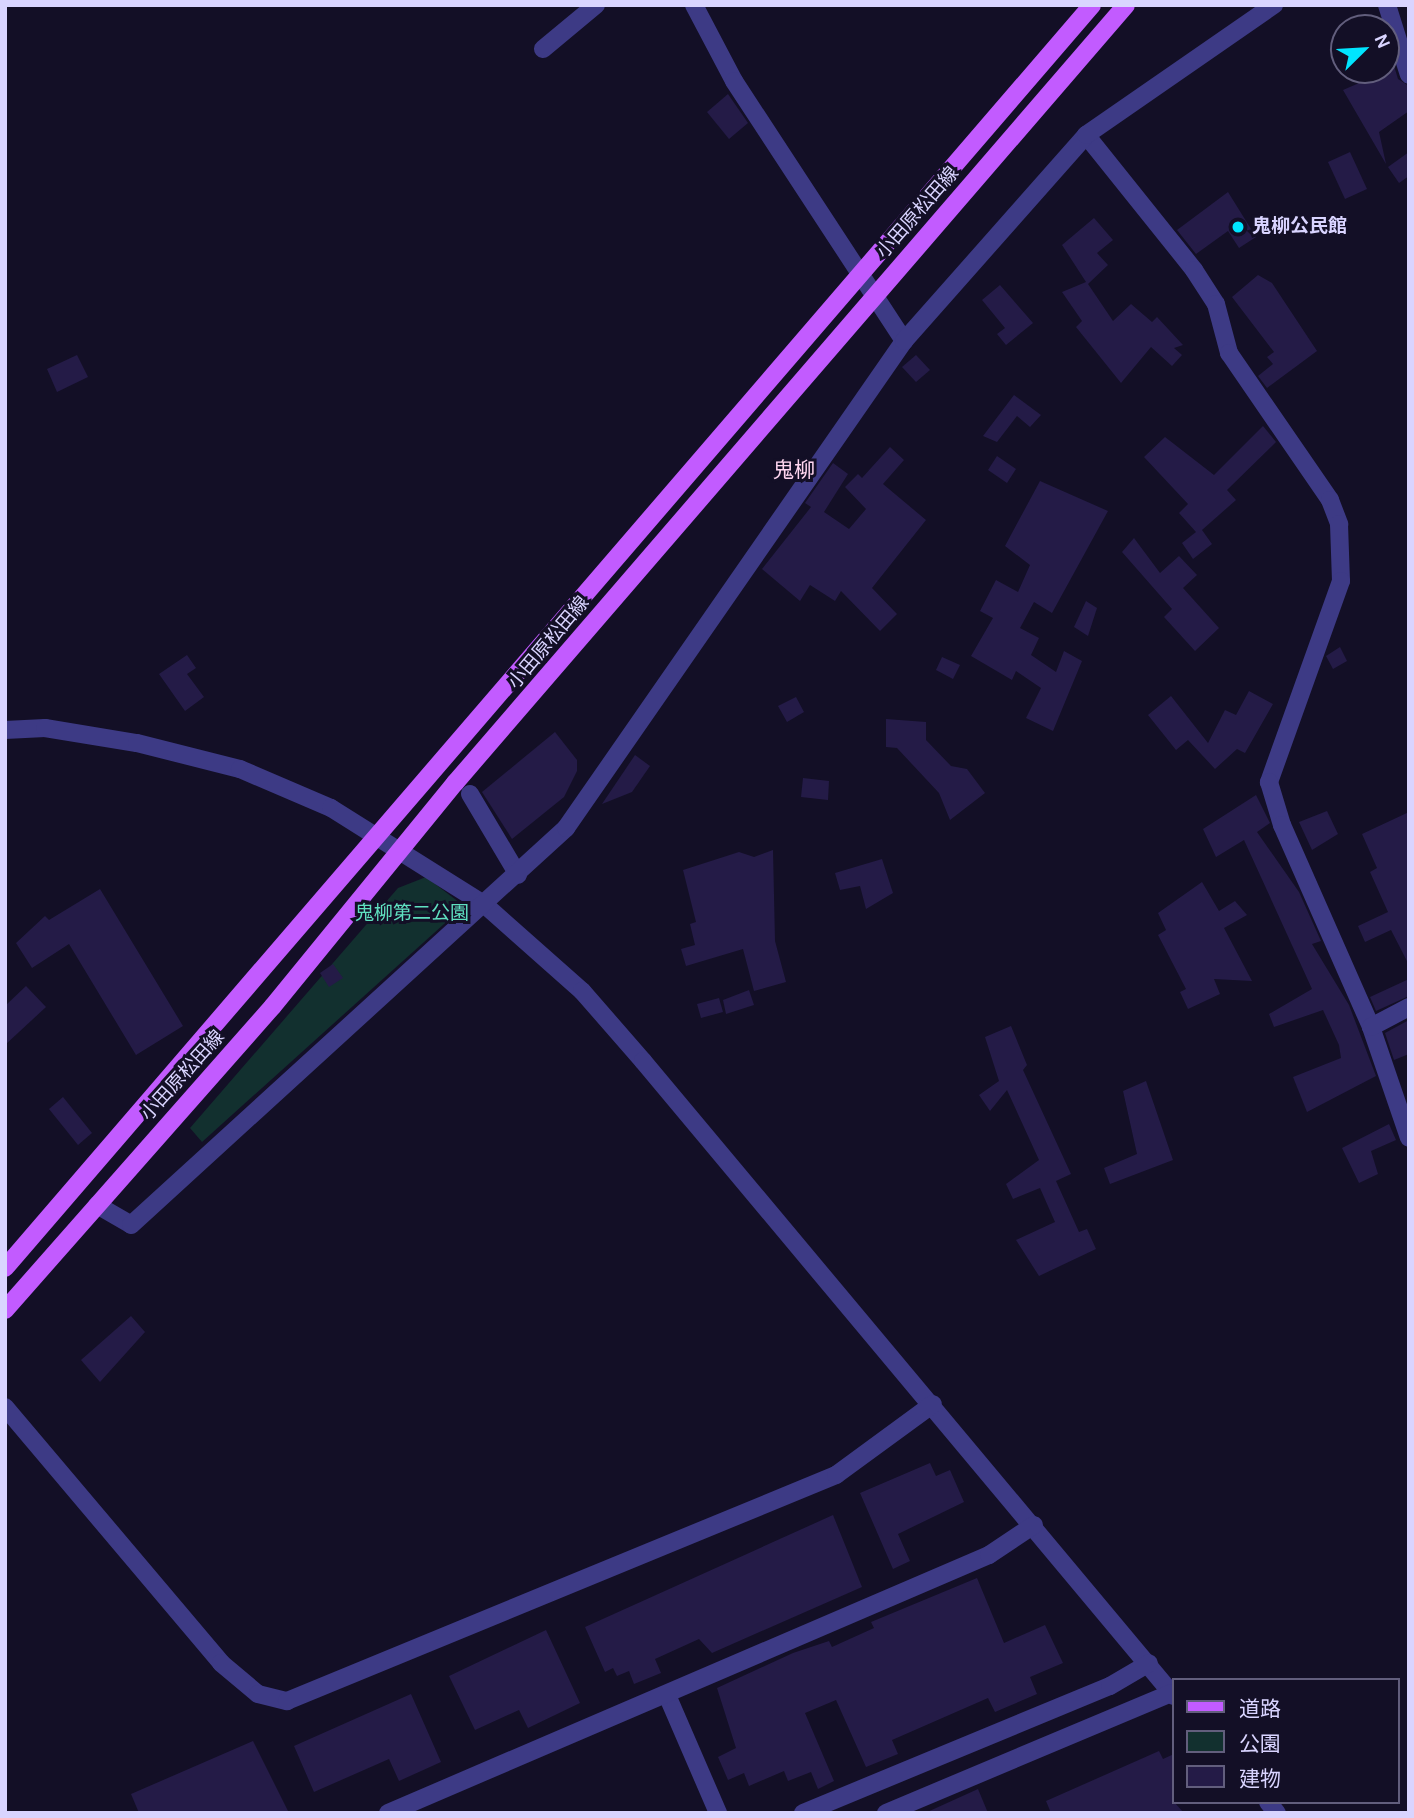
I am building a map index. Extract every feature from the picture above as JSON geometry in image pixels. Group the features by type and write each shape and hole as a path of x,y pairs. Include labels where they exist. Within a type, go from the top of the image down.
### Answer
{"main road":[{"name":"小田原松田線","path":"5,1268 1092,5"},
{"name":"小田原松田線","path":"5,1310 1126,5"}],"street":[{"path":"543,49 596,5"},
{"path":"694,5 734,81 904,341"},
{"path":"97,1205 131,1225 518,875 587,802 904,341 1086,135 1274,5"},
{"path":"1387,5 1409,75"},
{"path":"1086,135 1194,270 1216,304 1229,353 1330,500 1339,524 1341,581 1269,782 1282,825 1371,1027 1409,1138"},
{"path":"5,730 45,728 137,743 240,769 331,808 376,838 402,849 485,905 582,991 933,1404 1172,1694"},
{"path":"470,794 518,875"},
{"path":"1371,1027 1409,1007"},
{"path":"5,1407 221,1663 258,1694 287,1701 836,1475 933,1404"},
{"path":"388,1813 989,1555 1034,1525"},
{"path":"803,1813 1007,1730 1149,1663"},
{"path":"667,1695 718,1813"},
{"path":"886,1813 1172,1695"},
{"path":"1007,1730 1017,1758"}],"green space":[{"name":"鬼柳第二公園","path":"426,877 464,906 202,1142 190,1128 398,888"}],"building":[{"path":"1400,80 1409,86 1409,111 1379,132 1386,164 1343,90 1357,84 1400,84"},
{"path":"728,94 748,123 729,139 707,112"},
{"path":"1350,152 1367,189 1345,199 1328,162"},
{"path":"1409,152 1409,176 1399,183 1388,167"},
{"path":"1228,192 1256,237 1239,248 1228,231 1196,254 1177,230"},
{"path":"1094,218 1113,240 1097,253 1108,265 1088,284 1113,321 1131,304 1152,322 1157,317 1183,345 1174,348 1182,355 1172,366 1151,347 1121,383 1076,327 1082,321 1062,292 1086,282 1062,245"},
{"path":"1258,275 1272,283 1317,351 1267,388 1258,376 1273,364 1267,357 1274,352 1232,297"},
{"path":"1000,285 1033,323 1006,345 997,334 1005,328 982,300"},
{"path":"77,355 88,377 57,392 47,369"},
{"path":"916,355 930,370 916,382 902,367"},
{"path":"1014,395 1041,415 1030,427 1017,416 997,442 983,436"},
{"path":"1263,426 1276,442 1227,490 1236,500 1202,530 1212,544 1193,559 1182,543 1196,532 1179,513 1188,504 1144,457 1165,437 1214,475"},
{"path":"890,447 904,460 883,484 926,520 872,588 897,614 880,631 841,591 835,601 810,585 800,601 762,569 811,507 805,503 833,463 848,474 824,512 849,529 866,509 845,487 858,474 862,478"},
{"path":"997,456 1016,469 1007,483 988,470"},
{"path":"1040,481 1108,511 1052,613 1034,602 1020,628 1039,638 1031,655 1056,672 1064,651 1082,661 1053,731 1026,718 1041,688 1016,671 1012,680 971,656 993,618 980,611 996,580 1018,592 1030,565 1005,546"},
{"path":"1134,538 1160,573 1179,556 1197,575 1183,588 1219,628 1195,651 1164,617 1172,609 1122,552"},
{"path":"1086,601 1097,608 1088,636 1074,627"},
{"path":"1340,647 1347,661 1333,669 1326,656"},
{"path":"187,655 196,668 187,674 204,697 185,711 159,674"},
{"path":"942,657 960,665 953,679 936,670"},
{"path":"1249,691 1273,704 1245,753 1237,749 1215,769 1188,740 1176,750 1148,715 1171,696 1208,743 1225,710 1236,715"},
{"path":"796,697 804,712 787,722 778,706"},
{"path":"886,719 926,722 926,740 951,766 967,769 985,793 950,820 939,793 897,748 886,747"},
{"path":"555,732 577,760 577,771 564,797 512,839 482,792"},
{"path":"635,755 650,766 632,792 602,804"},
{"path":"803,778 829,781 828,800 801,797"},
{"path":"1256,795 1270,823 1257,832 1299,892 1321,941 1312,944 1349,1005 1376,1076 1307,1112 1293,1077 1341,1058 1339,1045 1323,1010 1274,1027 1269,1014 1312,989 1244,840 1216,857 1203,829"},
{"path":"1327,811 1338,834 1312,850 1299,822"},
{"path":"1409,812 1409,965 1391,930 1365,942 1358,926 1388,912 1370,872 1377,868 1362,834"},
{"path":"773,850 775,941 786,982 754,991 743,949 686,966 681,949 695,945 690,924 696,922 683,870 739,852 754,857"},
{"path":"882,859 893,893 866,909 860,886 840,890 835,873"},
{"path":"1202,882 1219,911 1235,901 1247,915 1224,928 1252,981 1214,979 1220,994 1188,1009 1180,992 1186,989 1158,935 1166,930 1158,913"},
{"path":"100,889 183,1026 136,1055 69,944 32,968 16,943 45,916 49,920"},
{"path":"333,964 343,978 329,987 320,973"},
{"path":"1409,979 1409,996 1376,1011 1370,997"},
{"path":"26,986 46,1007 5,1045 5,1006"},
{"path":"749,990 754,1005 726,1014 723,1000"},
{"path":"719,998 723,1012 701,1018 697,1004"},
{"path":"1409,1020 1409,1054 1394,1060 1385,1033"},
{"path":"1011,1026 1027,1065 1023,1070 1071,1174 1056,1181 1079,1232 1087,1229 1096,1249 1039,1276 1016,1240 1055,1222 1040,1188 1013,1199 1006,1184 1039,1160 1007,1090 990,1111 979,1095 999,1081 985,1037"},
{"path":"1146,1081 1173,1160 1110,1184 1104,1168 1137,1154 1123,1091"},
{"path":"63,1097 92,1133 78,1145 49,1109"},
{"path":"1389,1124 1396,1140 1371,1151 1378,1174 1359,1183 1342,1148"},
{"path":"131,1316 145,1332 100,1382 81,1360"},
{"path":"930,1463 936,1476 950,1470 964,1502 898,1534 910,1561 893,1569 860,1493"},
{"path":"833,1515 862,1587 712,1653 699,1639 655,1659 661,1673 634,1684 629,1671 617,1676 613,1668 605,1672 585,1627"},
{"path":"977,1578 1004,1643 1045,1625 1063,1663 1030,1677 1037,1694 995,1712 988,1698 892,1740 898,1754 866,1767 836,1700 805,1713 834,1781 818,1789 811,1772 788,1781 784,1771 749,1786 744,1773 728,1780 718,1757 736,1748 717,1688 793,1653 829,1641 832,1647 874,1628 871,1622"},
{"path":"546,1630 580,1703 528,1728 519,1710 475,1730 449,1676"},
{"path":"411,1694 441,1762 399,1781 389,1759 314,1792 294,1746"},
{"path":"253,1741 289,1813 139,1813 131,1794"},
{"path":"1159,1751 1163,1759 1172,1755 1172,1804 1176,1804 1184,1813 1051,1813 1046,1801"},
{"path":"978,1789 988,1813 925,1813"}],"place":[{"name":"鬼柳公民館","path":"1238,227"}],"district":[{"name":"鬼柳","path":"794,470"}]}
